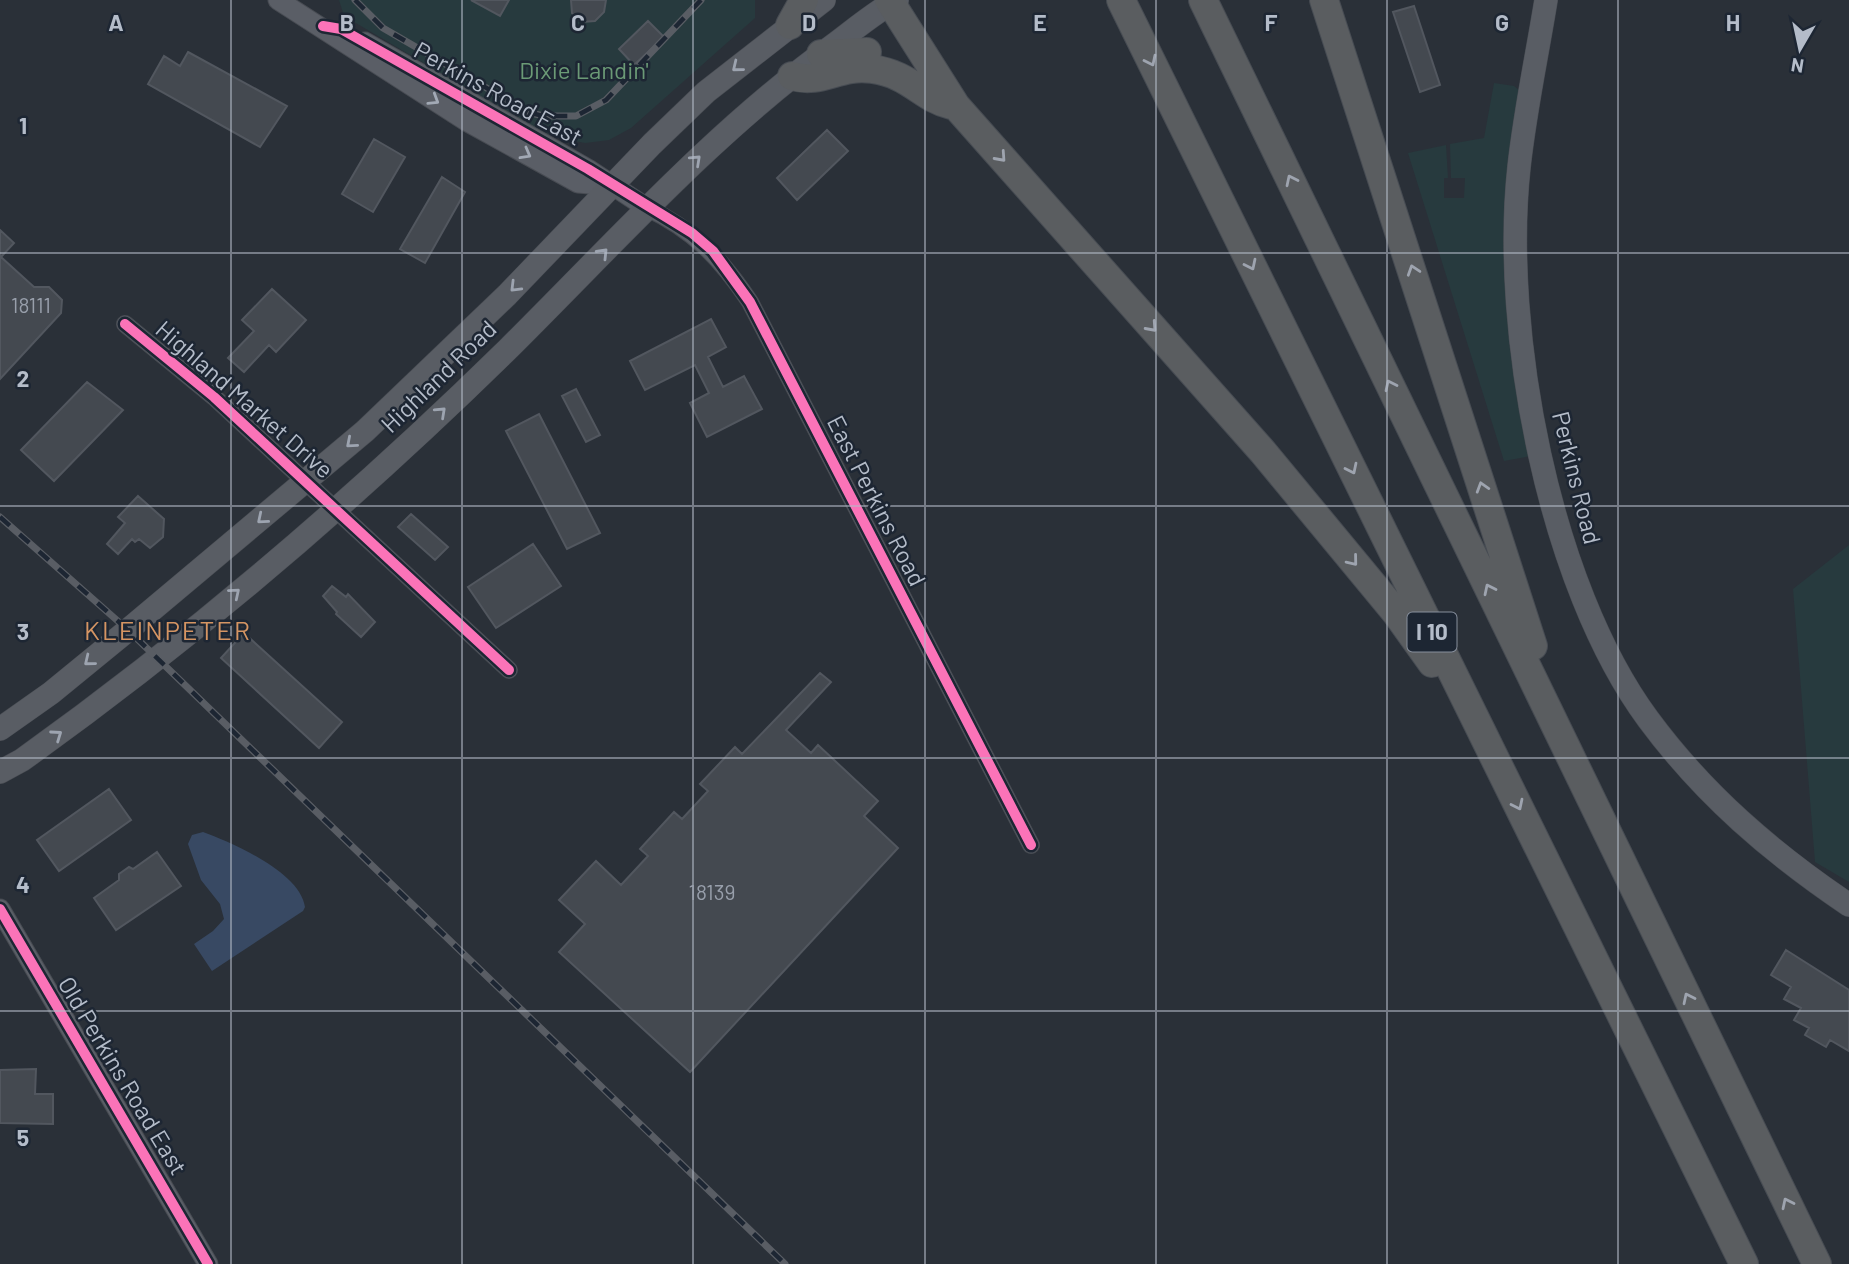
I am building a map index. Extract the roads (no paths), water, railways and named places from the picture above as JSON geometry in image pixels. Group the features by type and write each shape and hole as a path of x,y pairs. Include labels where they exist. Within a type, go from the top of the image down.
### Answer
{"highway":[{"path":"790,25 804,0"},
{"name":"I 10","path":"1121,0 1744,1264"},
{"path":"1203,0 1817,1264"},
{"path":"1324,0 1562,739"},
{"path":"1337,0 1356,58 1394,212"},
{"path":"892,1 956,106 1263,452 1397,614 1440,673 1494,757"},
{"path":"821,54 880,53 911,62 939,81"},
{"path":"792,76 810,81 842,69 881,70 904,77 941,102 956,106"}],"main road":[{"name":"Highland Road","path":"0,729 51,693 306,482 420,380 706,92 824,0"},
{"name":"Perkins Road","path":"1546,0 1519,168 1516,225 1521,351 1552,512 1584,598 1609,653 1646,717 1694,777 1742,824 1796,869 1849,905"},
{"name":"Highland Road","path":"0,772 22,760 158,660 335,509 492,364 648,208 792,76 892,1"}],"street":[{"name":"Perkins Road East","path":"278,0 323,26 336,39 466,121 578,183 614,186 648,208"},
{"name":"East Perkins Road","path":"648,208 692,233 713,251 750,302 1031,845"},
{"name":"Highland Market Drive","path":"125,324 214,397 509,670"},
{"name":"Old Perkins Road East","path":"0,909 208,1264"}],"water":[{"path":"203,832 247,851 278,871 300,894 305,907 303,911 212,971 194,944 213,931 224,919 220,904 201,880 188,844 192,835"}],"railway":[{"path":"355,0 383,28 528,112 543,116 576,116 606,100 701,0"},
{"path":"0,517 128,630 785,1264"}],"district":[{"name":"KLEINPETER","path":"168,631"}],"park label":[{"name":"Dixie Landin'","path":"584,71"}]}
